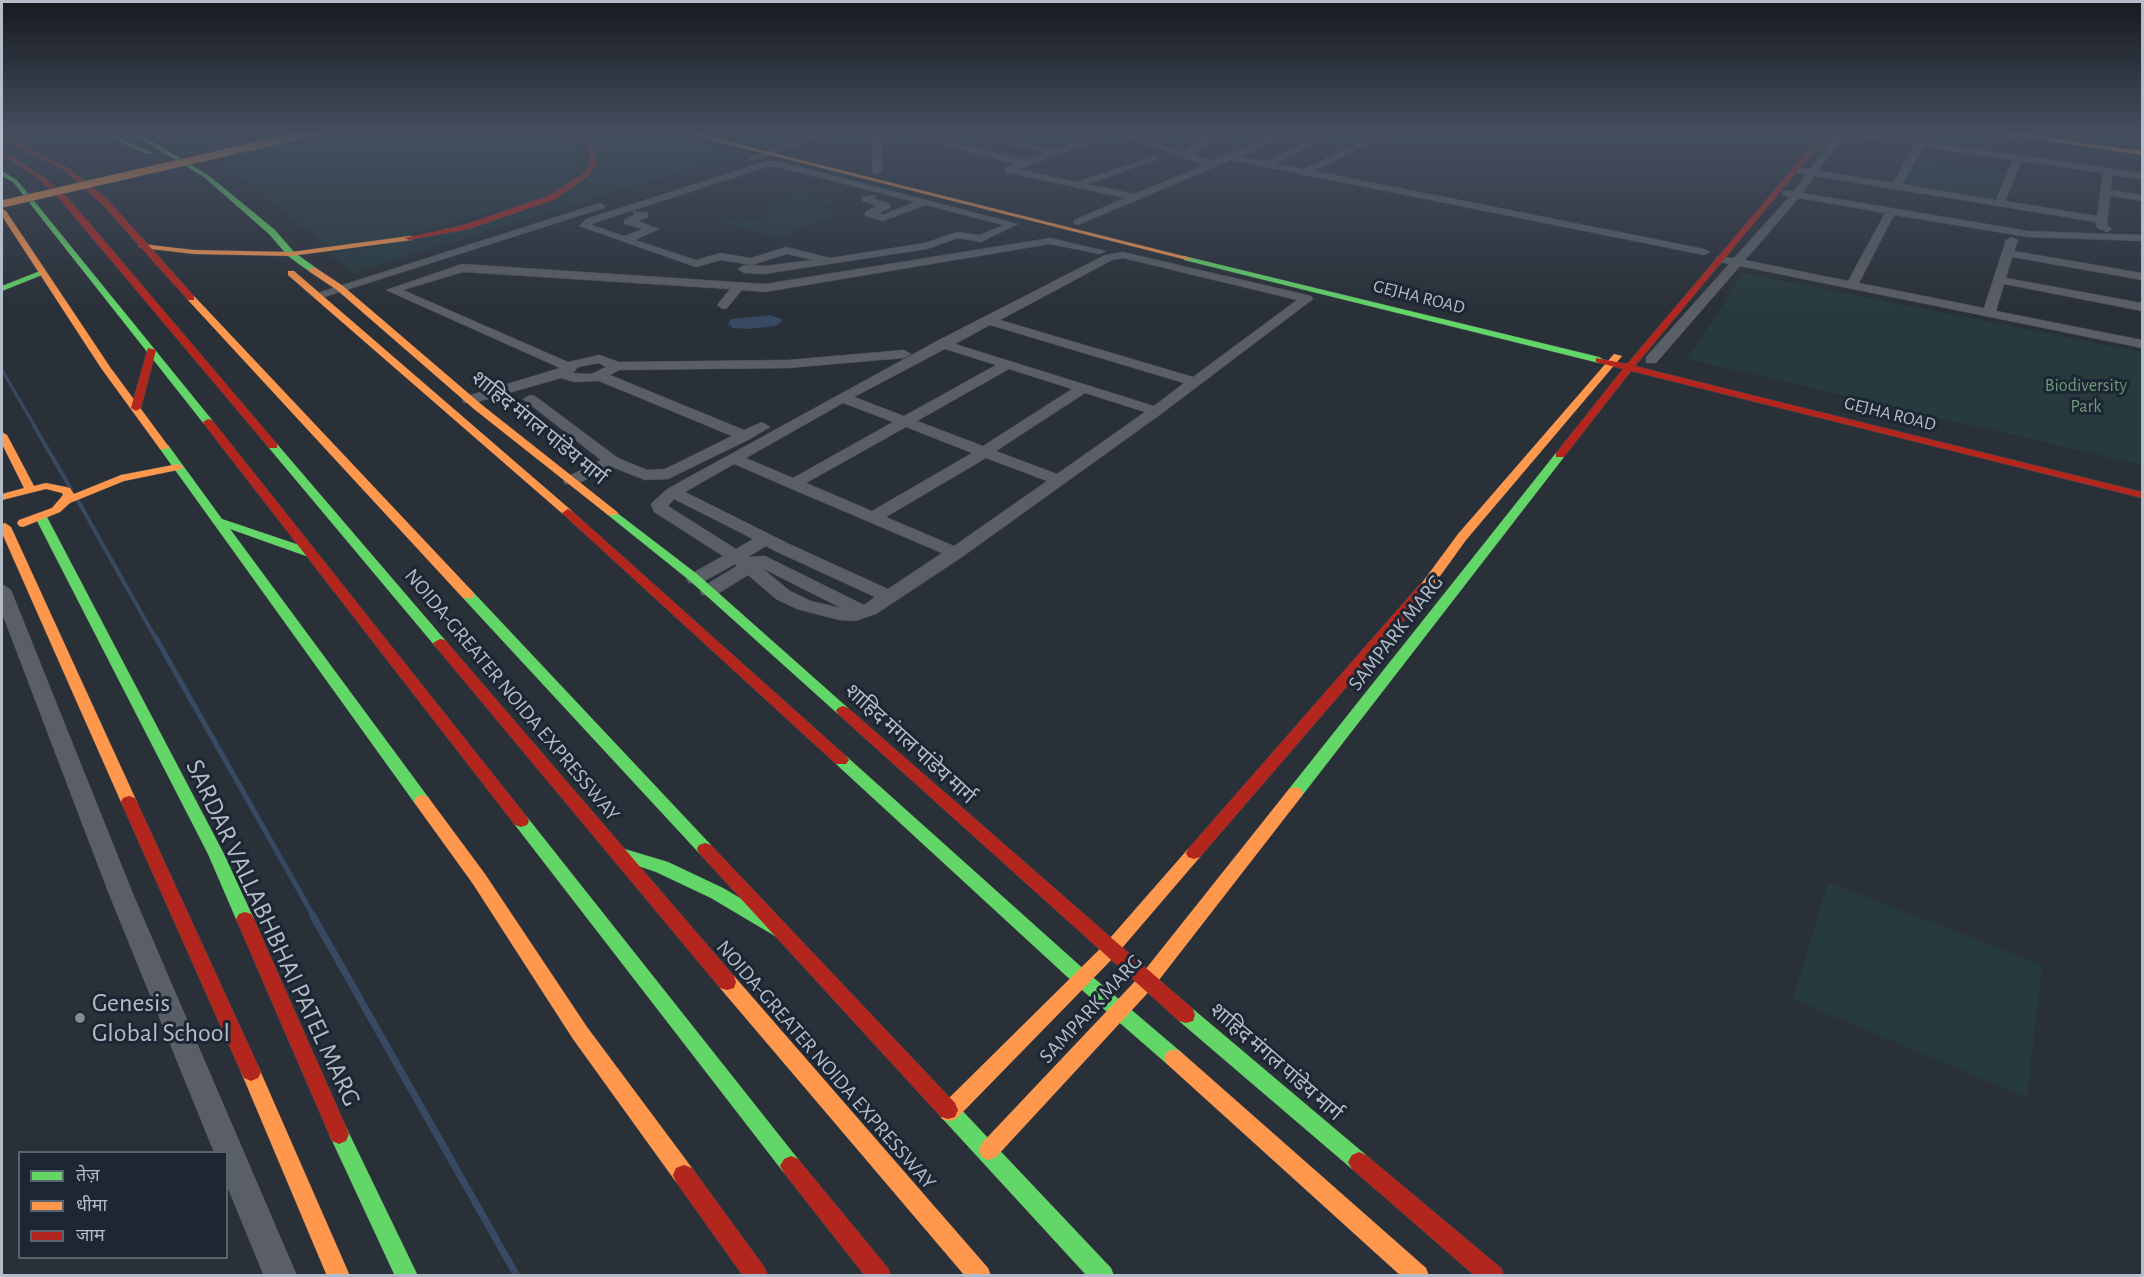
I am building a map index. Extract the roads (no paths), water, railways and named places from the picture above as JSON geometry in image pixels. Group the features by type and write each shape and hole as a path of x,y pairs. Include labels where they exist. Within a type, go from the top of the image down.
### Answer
{"main road":[{"path":"24,193 151,350 807,1187 880,1275"},
{"path":"2,202 42,193"},
{"name":"NOIDA-GREATER NOIDA EXPRESSWAY","path":"57,193 980,1275"},
{"path":"94,193 949,1112 989,1150 1103,1275"},
{"name":"शाहिद मंगल पांडेय मार्ग","path":"226,193 272,232 291,254 340,288 473,403 702,585 1110,950 1493,1275"},
{"path":"142,246 194,252 291,254 417,238 477,224 559,193"},
{"name":"GEJHA ROAD","path":"938,193 1217,265 1229,274 1610,364 2142,495"},
{"name":"GEJHA ROAD","path":"949,193 1623,349 1644,359 2040,455"},
{"name":"SAMPARK MARG","path":"989,1150 1148,980 1628,369 1644,359 1720,259 1789,193"},
{"path":"2,211 136,408 479,879 580,1033 757,1275"},
{"path":"252,238 555,501 1081,978 1418,1275"},
{"path":"2,289 42,273"},
{"name":"SAMPARK MARG","path":"949,1112 1110,950 1433,578 1462,537 1623,349"},
{"path":"136,408 151,350"},
{"path":"2,435 30,488"},
{"path":"2,497 30,488 58,487 136,466 168,452"},
{"path":"178,467 121,478 66,501 41,517 3,527 281,1139 339,1275"},
{"path":"58,487 66,490 69,495 66,501"},
{"name":"SARDAR VALLABHBHAI PATEL MARG","path":"41,517 216,854 328,1111 407,1275"},
{"path":"221,522 310,553"},
{"path":"618,853 662,867 717,893 781,931"}],"street":[{"path":"317,295 640,193"},
{"path":"677,193 584,226 696,264 764,270 927,246 957,235 981,239 1013,224 887,193"},
{"path":"883,193 866,199 886,206 869,214 887,217 925,202"},
{"path":"1112,193 1133,197"},
{"path":"1078,222 1143,193"},
{"path":"1408,193 1704,252"},
{"path":"1644,359 1736,262 1789,193 2014,232 2047,236 2142,238"},
{"path":"1930,193 2102,220"},
{"path":"1999,204 2004,193"},
{"path":"2105,193 2101,226 2123,238"},
{"path":"2109,193 2142,198"},
{"path":"624,240 654,229 628,222 644,215 625,210"},
{"path":"1852,285 1891,211"},
{"path":"1989,314 2014,232"},
{"path":"745,436 600,376 570,372 392,290 462,268 738,287 782,286 1050,241 1100,251"},
{"path":"527,392 612,461 645,476 661,476 745,436 1120,241"},
{"path":"696,264 720,256 752,262 786,250 830,261"},
{"path":"2008,253 2142,277"},
{"path":"1112,256 1130,256 1204,273 1229,274 1307,299 1059,480 956,553 864,613 839,614 804,605 771,588 748,561 660,508 659,504 673,492 733,458 942,344 1112,256"},
{"path":"1720,259 2142,344"},
{"path":"1204,273 1217,265"},
{"path":"2000,280 2142,307"},
{"path":"782,286 789,302"},
{"path":"723,305 738,287"},
{"path":"988,320 1194,382"},
{"path":"942,344 1156,411"},
{"path":"473,403 527,392 593,359 605,360 614,366 764,365 904,354"},
{"path":"793,484 1007,365"},
{"path":"600,376 614,366"},
{"path":"873,518 984,452 1083,389"},
{"path":"842,398 1059,480"},
{"path":"733,458 956,553"},
{"path":"571,481 612,461"},
{"path":"673,492 774,543 890,597"},
{"path":"702,585 748,561 774,543"},
{"path":"2,590 121,894 281,1275"}],"water":[{"path":"771,315 783,320 776,326 748,329 733,328 728,324 731,319"}],"waterway":[{"path":"2,370 34,425"},
{"path":"33,424 71,489"},
{"path":"77,499 156,639"},
{"path":"156,638 314,917"},
{"path":"313,916 517,1276"}],"place":[{"name":"Genesis Global School","path":"80,1018"}],"park label":[{"name":"Biodiversity Park","path":"2086,396"}]}
